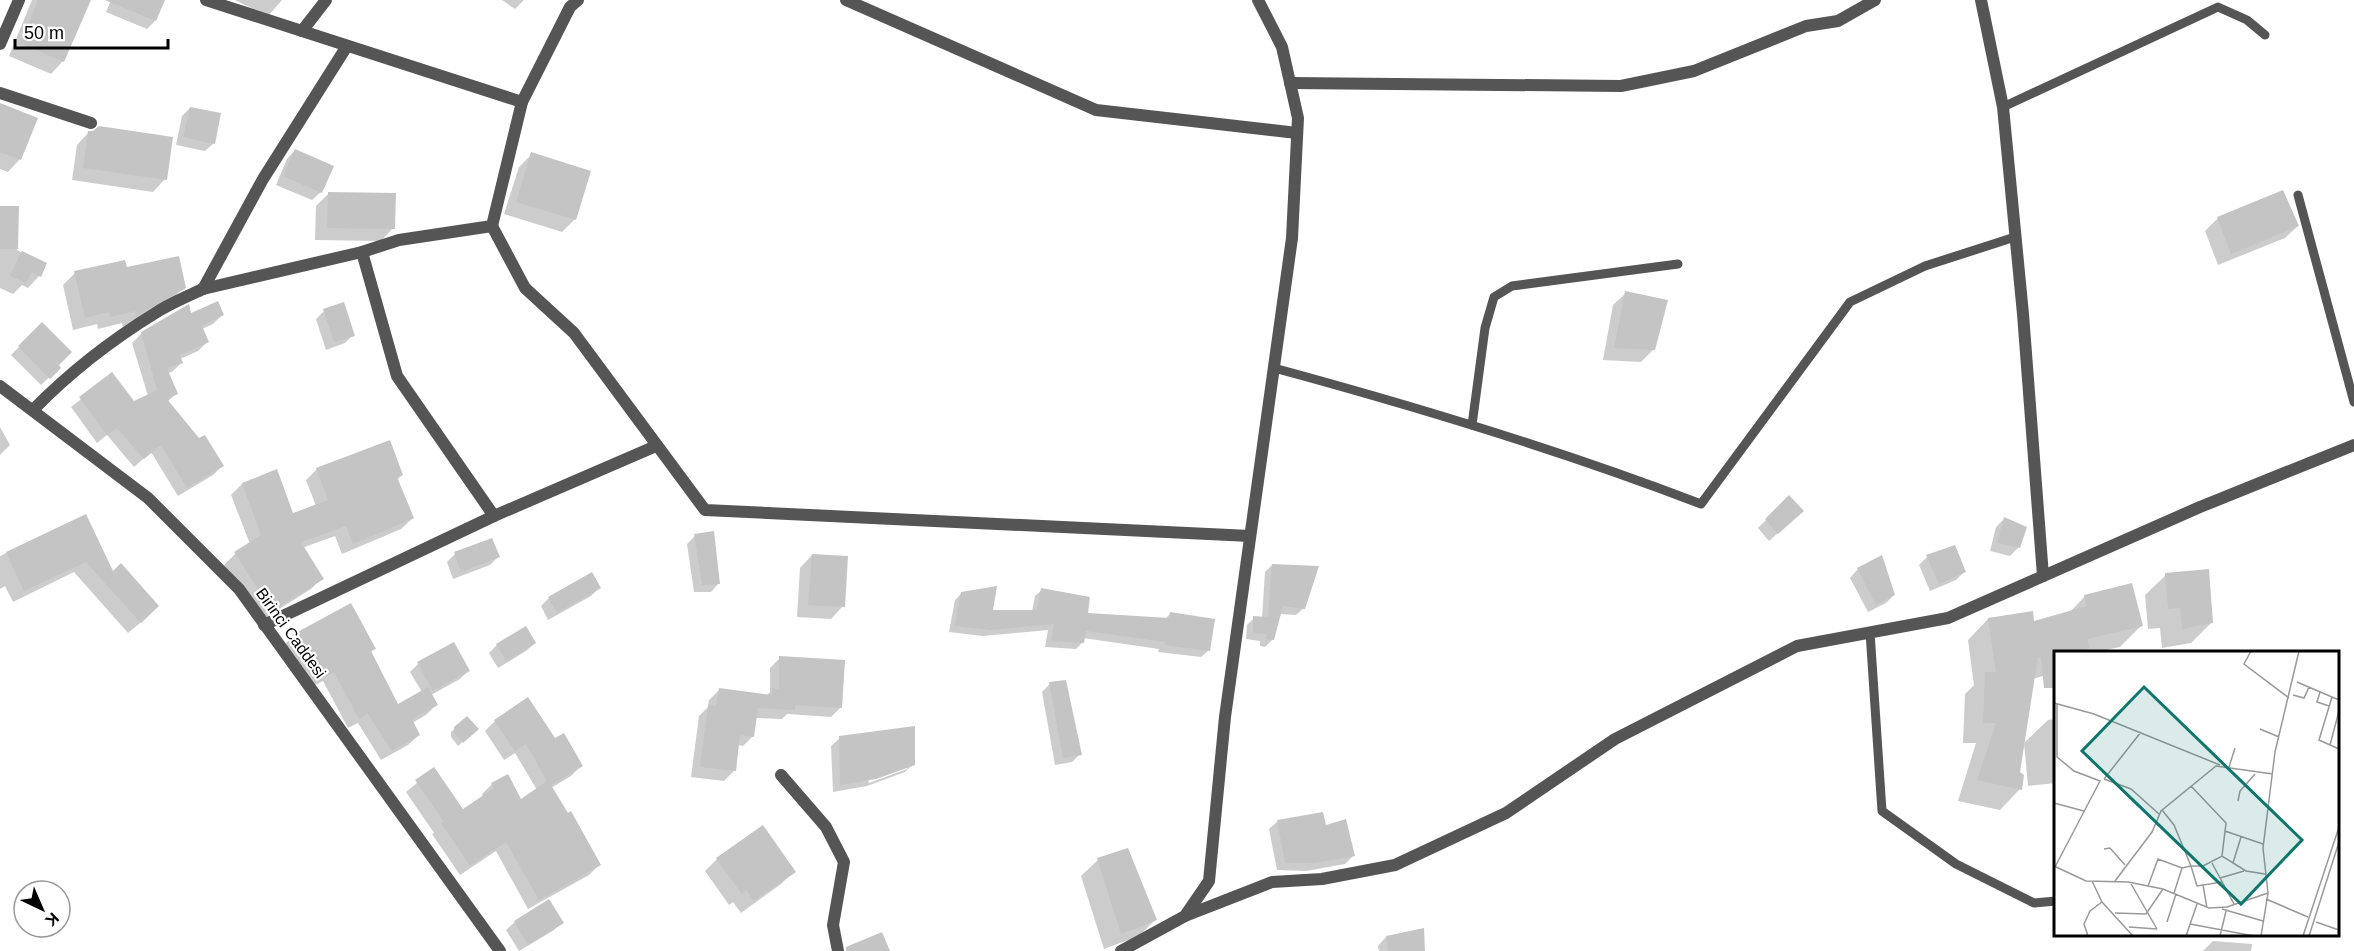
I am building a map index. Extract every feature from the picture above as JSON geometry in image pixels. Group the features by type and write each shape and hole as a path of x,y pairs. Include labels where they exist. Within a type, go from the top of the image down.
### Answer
{"street":[{"path":"0,44 19,0"},
{"path":"206,0 522,102"},
{"path":"302,31 326,0"},
{"path":"578,0 570,7 522,102 492,226 525,288 574,333 705,510 1250,536"},
{"path":"846,0 1096,110 1297,133"},
{"path":"1185,916 1209,881 1225,717 1292,238 1298,118 1282,47 1258,0"},
{"path":"1290,83 1621,86 1694,71 1806,26 1838,21 1875,0"},
{"path":"1981,0 2003,107 2043,576"},
{"path":"203,289 263,179 347,46"},
{"path":"0,93 91,123"},
{"path":"33,410 51,391 106,347 158,311 203,289 362,252 399,240 492,226"},
{"path":"362,252 397,376 494,516"},
{"name":"Birinci Caddesi","path":"0,386 148,498 239,589 500,951"},
{"path":"264,625 494,516 656,446"},
{"path":"1121,951 1185,916 1272,882 1322,879 1395,864 1506,813 1615,739 1797,645 1948,618 2200,507 2354,446"},
{"path":"781,775 826,827 844,862 833,925 838,951"}],"lane":[{"path":"2003,107 2218,7 2247,20 2265,35"},
{"path":"2298,195 2354,402"},
{"path":"1274,368 1472,425 1607,468 1701,504 1850,302 1925,266 2015,237"},
{"path":"1472,425 1485,328 1494,297 1512,286 1678,264"},
{"path":"1870,632 1882,812 1956,864 2034,903 2054,901"}],"building":[{"path":"38,0 91,0 64,62 20,43"},
{"path":"105,0 165,0 156,21"},
{"path":"0,103 38,118 21,160 0,152"},
{"path":"190,107 221,113 215,144 183,137"},
{"path":"99,126 173,137 167,180 83,168 88,131 93,131"},
{"path":"295,149 334,166 322,193 283,176"},
{"path":"531,152 591,171 576,220 516,202"},
{"path":"2283,190 2299,226 2231,254 2217,217"},
{"path":"328,192 396,193 395,229 327,228"},
{"path":"0,206 19,206 18,249 0,249"},
{"path":"22,251 47,263 41,277 32,272 26,283 10,276"},
{"path":"179,256 186,288 136,316 135,311 110,317 109,312 85,318 74,271 125,260 127,267"},
{"path":"1625,291 1668,300 1655,350 1614,348"},
{"path":"218,301 224,315 202,326 209,342 180,355 183,363 167,368 178,394 167,399 199,438 205,435 224,466 187,488 161,445 144,459 117,428 107,435 79,397 112,372 134,401 157,390 141,332 189,304 191,313"},
{"path":"344,302 355,336 334,342 323,309"},
{"path":"42,322 72,352 59,365 61,368 50,379 18,346"},
{"path":"390,440 403,475 397,477 414,518 353,544 346,526 301,542 324,579 272,611 234,552 261,535 242,483 277,469 293,513 328,500 316,468"},
{"path":"1789,495 1804,511 1778,534 1765,519"},
{"path":"86,514 113,571 121,563 159,606 141,623 86,562 24,591 6,552"},
{"path":"2004,517 2027,527 2020,548 1997,543"},
{"path":"714,531 720,584 702,585 694,534"},
{"path":"492,538 500,557 461,572 454,552"},
{"path":"1955,545 1966,572 1939,584 1926,555"},
{"path":"812,554 848,556 845,607 808,605"},
{"path":"1882,555 1895,595 1876,605 1857,568"},
{"path":"1272,564 1319,566 1305,609 1283,606 1274,640 1266,639 1267,634 1253,633 1253,616 1268,617"},
{"path":"2209,569 2213,623 2182,629 2180,608 2168,609 2165,573"},
{"path":"592,572 601,588 557,613 548,597"},
{"path":"2132,583 2143,626 2087,639 2090,648 2079,651 2054,651 2054,688 2044,688 2041,657 2038,657 2020,772 2024,775 2022,790 1977,780 1996,723 1983,723 1985,672 1996,672 1988,618 2033,611 2034,621 2087,606 2084,595"},
{"path":"997,586 993,610 1037,610 1041,588 1090,597 1088,613 1169,618 1170,612 1215,619 1210,651 1086,631 1084,643 1051,641 1054,624 991,630 955,626 961,592"},
{"path":"351,603 376,649 371,651 398,704 428,687 438,705 412,719 420,735 392,751 368,714 359,719 334,672 317,681 292,635"},
{"path":"526,626 536,643 506,661 496,644"},
{"path":"454,642 470,671 433,691 417,662"},
{"path":"779,656 845,660 842,708 795,705 795,710 758,708 754,737 740,735 736,771 700,767 708,705 716,706 719,688 772,695 772,688 779,689"},
{"path":"1066,680 1082,755 1063,758 1049,682"},
{"path":"528,697 555,738 564,733 583,766 551,785 568,813 571,811 601,865 539,900 506,842 470,866 441,823 444,822 415,780 434,767 463,809 494,788 491,783 508,774 521,799 547,781 526,744 515,751 494,720"},
{"path":"467,716 479,729 463,743 454,733 454,727"},
{"path":"915,726 915,765 876,779 840,785 839,736"},
{"path":"1323,812 1326,825 1346,819 1355,856 1315,863 1285,863 1277,820"},
{"path":"763,825 796,872 754,901 746,890 742,894 716,858"},
{"path":"1128,848 1157,920 1121,934 1097,858"},
{"path":"549,899 564,923 528,945 514,921"},
{"path":"1424,928 1425,951 1388,951 1386,936"},
{"path":"882,932 890,951 846,951 846,947"}]}
